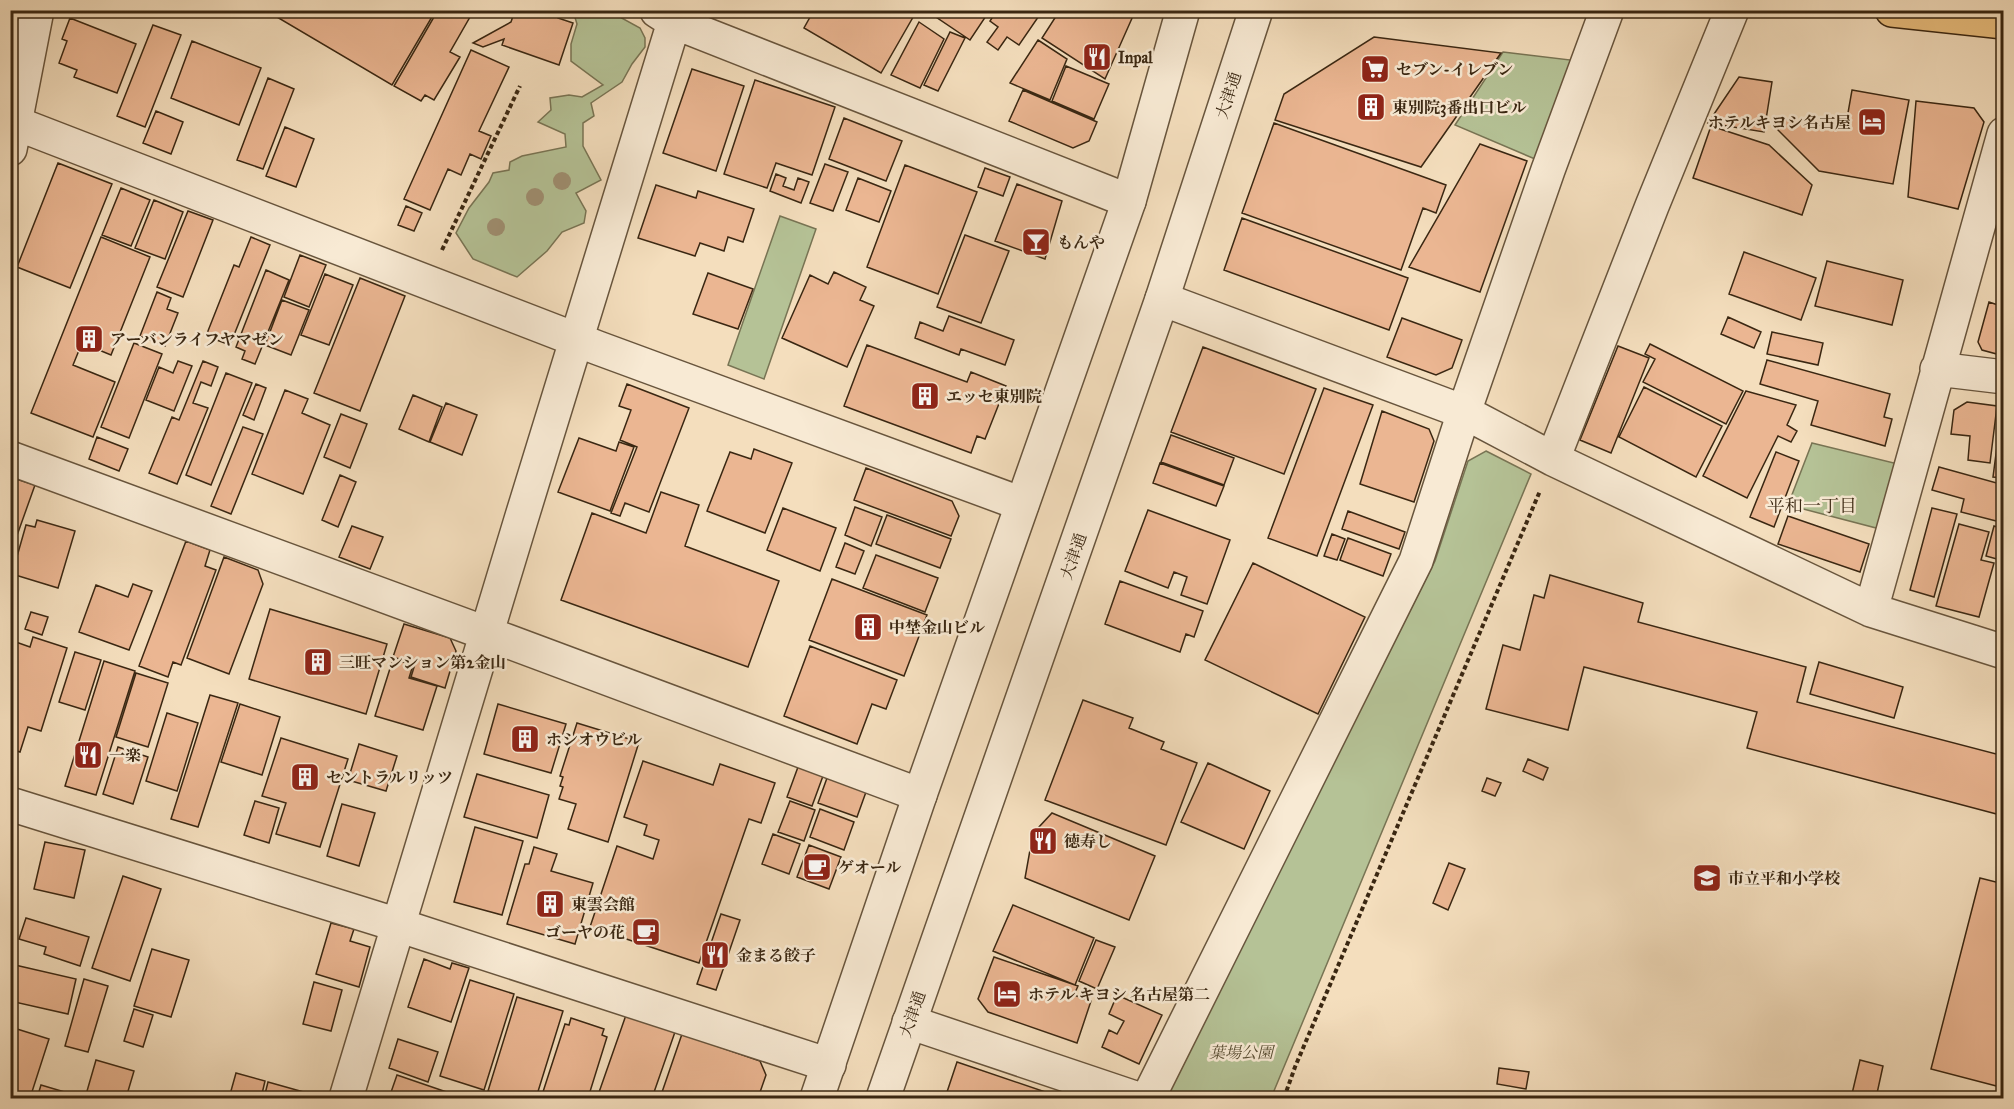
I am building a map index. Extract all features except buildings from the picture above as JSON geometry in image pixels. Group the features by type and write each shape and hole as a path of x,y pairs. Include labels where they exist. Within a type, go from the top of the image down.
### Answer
{"main road":[{"path":"1892,10 2004,22"}],"street":[{"path":"37,10 12,131 1022,504"},
{"path":"817,1098 920,795 1129,201 1183,10"},
{"name":"大津通","path":"883,1098 1162,299 1256,10"},
{"path":"1148,1098 1416,561 1464,412 1548,170 1607,10"},
{"path":"1553,459 1732,10"},
{"path":"346,1098 488,634 671,14 1129,201"},
{"path":"1871,610 2004,134"},
{"path":"1162,299 1464,412 1553,459 1871,610 2004,652"},
{"path":"1937,369 2004,377"},
{"path":"10,458 920,795"},
{"path":"10,804 399,925 829,1065"},
{"path":"909,1022 1136,1098"}],"path":[{"path":"441,253 520,86"},
{"path":"1284,1098 1304,1045 1553,459"}],"green space":[{"path":"573,11 609,11 640,28 645,38 645,47 622,82 591,103 594,116 583,123 583,146 601,180 576,193 586,211 584,223 562,232 547,251 517,277 473,259 456,233 469,208 493,173 509,170 510,162 522,156 566,147 565,134 538,122 551,110 550,98 569,95 582,97 603,85 571,61 571,44 577,24"},
{"path":"1503,52 1579,61 1535,159 1455,125"},
{"path":"780,216 816,229 764,379 728,365"},
{"path":"1812,443 1898,464 1880,529 1788,505"},
{"name":"葉場公園","path":"1486,451 1531,474 1271,1098 1166,1098 1435,561 1468,461"}],"place":[{"name":"Inpal","path":"1097,57"},
{"name":"セブン-イレブン","path":"1375,69"},
{"name":"東別院3番出口ビル","path":"1371,107"},
{"name":"ホテルキヨシ名古屋","path":"1872,122"},
{"name":"もんや","path":"1036,242"},
{"name":"アーバンライフヤマゼン","path":"89,339"},
{"name":"エッセ東別院","path":"925,396"},
{"name":"中埜金山ビル","path":"868,627"},
{"name":"三旺マンション第2金山","path":"318,662"},
{"name":"ホシオウビル","path":"525,739"},
{"name":"一楽","path":"88,755"},
{"name":"セントラルリッツ","path":"305,777"},
{"name":"徳寿し","path":"1043,841"},
{"name":"ゲオール","path":"817,867"},
{"name":"市立平和小学校","path":"1707,878"},
{"name":"東雲会館","path":"550,904"},
{"name":"ゴーヤの花","path":"646,932"},
{"name":"金まる餃子","path":"715,955"},
{"name":"ホテル キヨシ 名古屋第二","path":"1007,994"}],"district":[{"name":"平和一丁目","path":"1812,506"}]}
